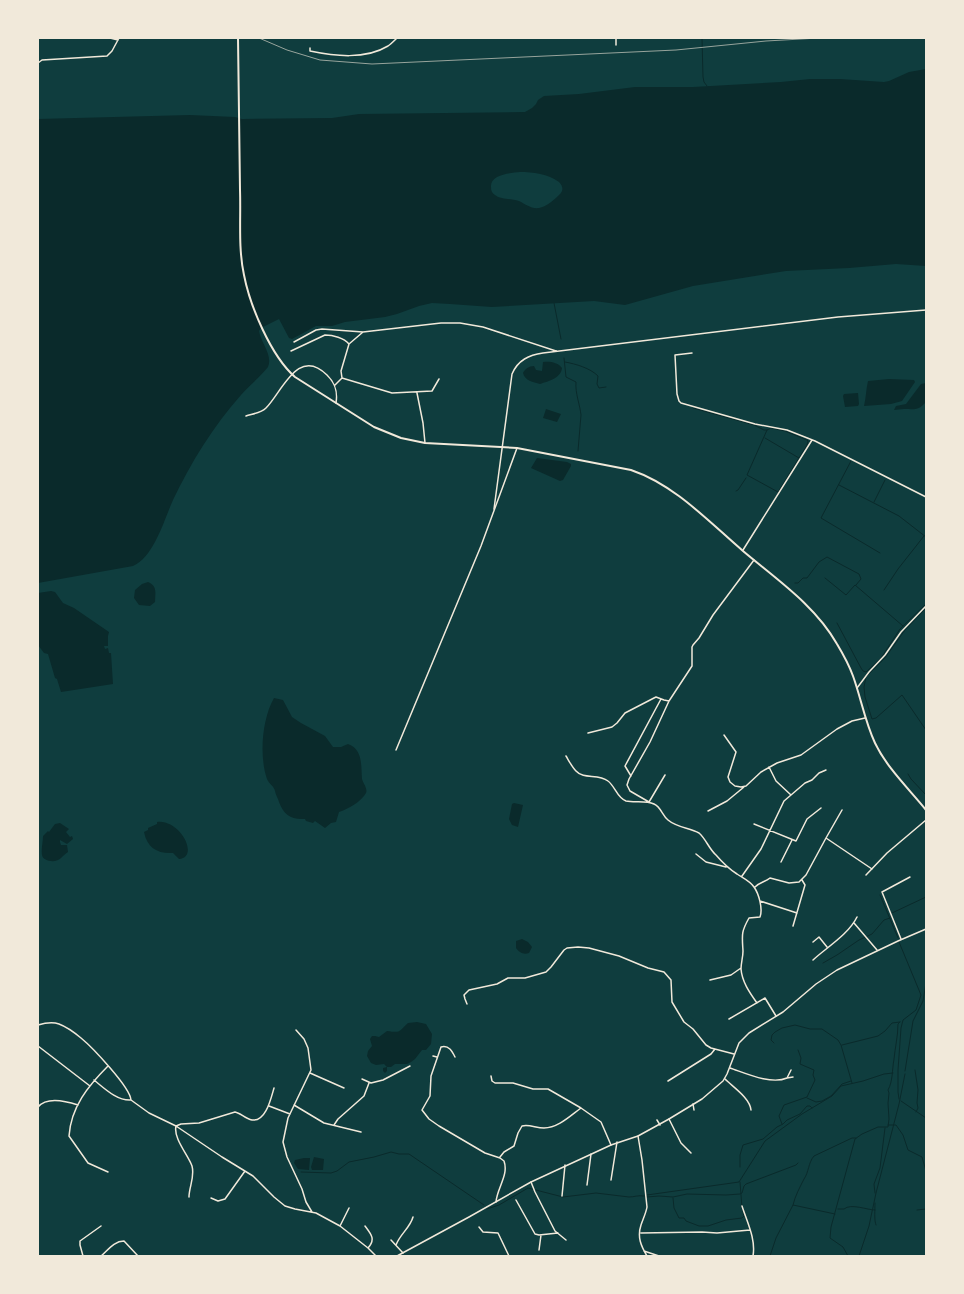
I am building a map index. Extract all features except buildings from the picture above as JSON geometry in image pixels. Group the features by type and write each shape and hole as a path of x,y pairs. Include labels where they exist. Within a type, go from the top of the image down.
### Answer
{"main road":[{"path":"238,38 241,225 244,274 252,304 261,324 276,353 289,372 374,427 413,441 517,448 614,466 646,475 660,482 678,495 805,603 819,618 840,648 853,676 865,718 879,752 926,810"}],"street":[{"path":"38,63 42,60 107,56 112,51 119,39 110,38"},
{"path":"310,48 310,51 323,54 362,54 388,46 397,38"},
{"path":"616,38 616,45"},
{"path":"494,510 509,389 512,374 515,368 524,359 536,354 838,317 926,310"},
{"path":"294,342 316,330 363,332 441,323 460,323 483,327 558,352"},
{"path":"342,378 341,371 349,344 363,332"},
{"path":"291,351 325,335 340,338 349,344"},
{"path":"692,353 675,355 677,394 681,403 755,424 787,430 812,440 926,497"},
{"path":"246,416 264,409 298,368 309,366 318,368 326,373 335,385 338,396 336,402"},
{"path":"335,385 342,378"},
{"path":"342,378 392,394 432,391 439,379"},
{"path":"417,393 425,443"},
{"path":"743,551 812,440"},
{"path":"396,750 458,604 517,448"},
{"path":"754,560 713,615 699,638 693,644 692,666 679,688 669,701 650,742 627,783 630,790 657,806 663,816 669,821 692,830 702,836 710,849 727,867 754,887 762,910 760,917 749,918 743,928 743,953 741,968 745,984 757,1003"},
{"path":"856,688 885,655 901,632 926,606"},
{"path":"588,734 612,727 625,713 656,697 661,700 669,701"},
{"path":"631,776 625,766 661,700"},
{"path":"708,811 726,801 746,786 757,775 770,767 783,760 801,754 852,720 865,718"},
{"path":"724,735 736,752 728,778 735,786 746,786"},
{"path":"566,756 577,772 583,775 596,776 606,779 612,784 622,799 633,802 649,802"},
{"path":"770,767 776,781 791,794"},
{"path":"742,877 758,856 780,806 791,794 805,783 816,778 819,773 826,770"},
{"path":"649,802 665,775"},
{"path":"754,824 796,841 798,840 807,819 821,808"},
{"path":"754,887 770,878 789,883 795,883 802,880 842,810"},
{"path":"866,875 887,853 926,820"},
{"path":"826,838 872,868"},
{"path":"781,862 792,840"},
{"path":"696,854 706,862 727,867"},
{"path":"901,939 882,892 910,877"},
{"path":"793,926 805,885 802,880"},
{"path":"760,901 797,913"},
{"path":"813,960 854,923 857,917"},
{"path":"854,923 876,950"},
{"path":"397,1256 531,1182 565,1165 617,1142 638,1136 660,1125 694,1104 725,1079 734,1054 742,1039 776,1016 826,976 876,950 926,930"},
{"path":"812,942 819,937 827,947"},
{"path":"468,1004 464,995 469,990 497,984 508,978 526,978 541,974 551,967 567,948 589,948 619,956 667,974 671,980 672,1002 684,1022 694,1029 706,1045 734,1054"},
{"path":"710,980 730,975 741,968"},
{"path":"729,1019 765,998 776,1016"},
{"path":"38,1025 54,1023 68,1029 80,1038 108,1066 130,1094 131,1100"},
{"path":"296,1030 304,1039 308,1048 311,1063 310,1073 290,1114 284,1136 284,1149 302,1189 306,1202 312,1212"},
{"path":"38,1046 90,1086"},
{"path":"455,1057 451,1050 444,1046 441,1047 432,1076 430,1096 422,1110 439,1126 485,1153 500,1158 504,1161 506,1168 496,1202"},
{"path":"668,1082 711,1054 715,1049"},
{"path":"433,1056 437,1057"},
{"path":"108,1066 94,1080 78,1105 71,1120 69,1136 88,1163 108,1172"},
{"path":"362,1079 369,1082 384,1080 410,1066"},
{"path":"730,1068 759,1078 777,1080 793,1077"},
{"path":"787,1078 791,1070"},
{"path":"310,1073 344,1088"},
{"path":"491,1076 492,1081 495,1083 513,1083 529,1088 548,1089 581,1108 601,1122 611,1145"},
{"path":"725,1079 747,1100 751,1105 751,1110"},
{"path":"94,1080 113,1095 131,1100 149,1113 176,1126 253,1176 285,1206 316,1213 340,1226 376,1256"},
{"path":"334,1125 338,1119 364,1096 369,1082"},
{"path":"176,1126 181,1124 199,1123 235,1112 253,1120 260,1117 268,1106 274,1088"},
{"path":"38,1107 44,1101 64,1101 78,1105"},
{"path":"694,1104 694,1110"},
{"path":"294,1105 319,1120 345,1129 361,1132"},
{"path":"268,1106 290,1114"},
{"path":"500,1158 504,1152 514,1146 522,1126 528,1125 545,1128 553,1127 581,1108"},
{"path":"669,1119 681,1143 691,1154"},
{"path":"658,1120 660,1125"},
{"path":"176,1126 176,1135 192,1167 192,1181 189,1197"},
{"path":"638,1136 647,1207 640,1233 640,1245 647,1256"},
{"path":"611,1180 617,1142"},
{"path":"587,1185 591,1154"},
{"path":"562,1196 565,1165"},
{"path":"211,1198 218,1201 225,1199 245,1171"},
{"path":"531,1182 556,1231 566,1240"},
{"path":"516,1200 534,1234 540,1235 558,1233"},
{"path":"742,1206 753,1243 753,1256"},
{"path":"340,1226 349,1208"},
{"path":"396,1245 413,1217"},
{"path":"83,1256 80,1241 101,1226"},
{"path":"365,1226 373,1237 368,1248"},
{"path":"479,1227 483,1232 498,1233 509,1256"},
{"path":"640,1233 717,1233 750,1230"},
{"path":"538,1250 540,1235"},
{"path":"391,1240 403,1253"},
{"path":"101,1256 115,1243 124,1241 138,1256"},
{"path":"644,1251 659,1256"}],"water":[{"path":"926,69 926,266 896,264 786,271 693,286 625,305 594,301 492,307 432,303 385,317 345,322 332,326 316,326 292,339 289,338 279,319 261,328 259,331 269,358 268,367 221,419 203,445 180,486 158,537 147,555 133,566 38,583 38,119 190,115 235,117 242,119 332,118 359,114 525,112 532,108 538,100 544,96 579,94 635,87 693,87 810,79 840,79 884,82 909,72","holes":["520,172 535,173 555,179 561,185 562,192 547,205 536,208 516,200 497,197 492,193 491,188 494,179 502,175"]},
{"path":"543,362 556,363 562,368 557,377 540,384 530,381 524,376 523,373 530,367 534,366 536,370 542,371"},
{"path":"889,379 914,380 915,382 902,401 891,404 864,406 868,381"},
{"path":"926,383 926,402 921,407 916,409 894,410 896,406 906,404 921,384"},
{"path":"858,393 858,406 845,407 844,394"},
{"path":"546,409 561,414 557,422 543,418"},
{"path":"537,458 567,462 571,464 571,466 563,480 560,481 531,468"},
{"path":"148,582 155,588 155,602 150,606 139,605 134,598 135,590 142,584"},
{"path":"51,591 55,592 63,603 74,608 109,632 108,646 104,646 105,649 108,648 109,653 111,653 113,684 61,692 48,654 44,653 38,645 38,593"},
{"path":"274,698 283,700 292,717 325,736 333,747 341,747 348,744 353,746 359,754 362,779 366,788 366,793 354,805 339,812 336,822 331,823 325,828 315,821 313,823 306,821 305,819 296,819 289,816 281,807 273,786 267,779 263,760 263,738 267,716"},
{"path":"512,804 523,805 518,827 512,825 509,819"},
{"path":"157,822 173,826 180,832 187,846 188,852 185,857 179,859 173,853 158,851 151,846 145,838 144,832 148,830 148,828 157,824"},
{"path":"60,823 69,829 66,832 70,837 72,836 73,839 67,844 60,840 61,845 67,845 68,852 59,860 47,860 42,855 43,836 48,831 49,832 55,824"},
{"path":"522,939 528,942 532,947 529,953 521,953 516,948 516,941"},
{"path":"417,1022 426,1024 432,1034 431,1044 426,1050 422,1050 415,1059 407,1064 395,1064 391,1067 387,1067 384,1064 376,1065 371,1063 367,1056 368,1051 372,1046 370,1039 372,1036 379,1037 387,1031 399,1031 408,1023"},
{"path":"387,1067 387,1071 385,1073 383,1068"},
{"path":"314,1157 324,1159 323,1170 312,1170 311,1167"},
{"path":"310,1158 309,1170 298,1169 294,1163 295,1160"}],"waterway":[{"path":"702,38 703,77 707,86"},
{"path":"554,303 561,339"},
{"path":"564,358 566,377 576,382 581,415 578,451"},
{"path":"565,362 578,365 591,371 598,376 597,384 599,388 606,387"},
{"path":"693,408 754,425 764,430 771,428 785,431 807,440 807,445 778,492 747,475 767,430"},
{"path":"765,438 799,458"},
{"path":"851,461 821,518 880,553"},
{"path":"736,491 746,478"},
{"path":"874,502 885,480"},
{"path":"839,485 899,516 926,537"},
{"path":"884,590 898,569 924,536"},
{"path":"795,583 798,583 803,578 807,578 819,562 827,557 859,574 861,579 856,585"},
{"path":"825,578 846,595 855,585 903,626"},
{"path":"837,623 861,668 866,672 881,658 900,629 926,604"},
{"path":"926,608 905,630 885,658 866,677 864,687 865,697 872,719 876,718 902,695 926,730"},
{"path":"908,774 926,795"},
{"path":"880,895 898,938"},
{"path":"892,913 926,897"},
{"path":"823,963 859,940 872,934 884,920 890,918"},
{"path":"899,942 921,995 916,1010 903,1020 901,1028 898,1070 899,1099"},
{"path":"905,1071 913,1021 923,1001 926,983"},
{"path":"842,1045 878,1036 892,1023 900,1022"},
{"path":"848,1256 843,1247 830,1238 831,1227 855,1139 878,1127 888,1127 888,1090 892,1079 898,1024 900,1022"},
{"path":"774,1043 771,1040 772,1035 782,1028 795,1025 810,1029 822,1029 838,1040 841,1045 852,1083"},
{"path":"782,1124 779,1116 784,1105 807,1097 815,1080 813,1075 814,1070 800,1064 801,1058 798,1050"},
{"path":"915,1070 918,1090 918,1108 916,1112"},
{"path":"647,1195 739,1182 765,1141 802,1114 832,1096 841,1086 884,1074 893,1073"},
{"path":"859,1256 869,1226 905,1074"},
{"path":"807,1098 816,1102 822,1101 831,1096 842,1084 851,1081"},
{"path":"901,1101 926,1118"},
{"path":"740,1167 740,1155 743,1145 763,1139 787,1120 800,1114 807,1106 812,1108"},
{"path":"888,1125 896,1125 903,1135 908,1150 922,1157 926,1171"},
{"path":"875,1193 874,1184 880,1168 885,1128"},
{"path":"793,1205 814,1156 852,1138 856,1138"},
{"path":"301,1172 331,1173 337,1171 349,1162 391,1152 409,1154 484,1205"},
{"path":"647,1197 673,1197 687,1194 740,1194 742,1193 746,1184 798,1163"},
{"path":"673,1198 674,1208 679,1218 684,1218 686,1221 699,1226 708,1226 726,1220 742,1218 744,1216 740,1182"},
{"path":"487,1209 499,1205 528,1188 563,1197 596,1193 629,1197 644,1196"},
{"path":"875,1203 876,1225"},
{"path":"770,1256 776,1238 793,1205 835,1214"},
{"path":"838,1209 855,1207 875,1210"},
{"path":"917,1210 926,1209"}],"railway":[{"path":"259,38 287,50 320,60 372,64 676,50 766,41 819,38"}]}
